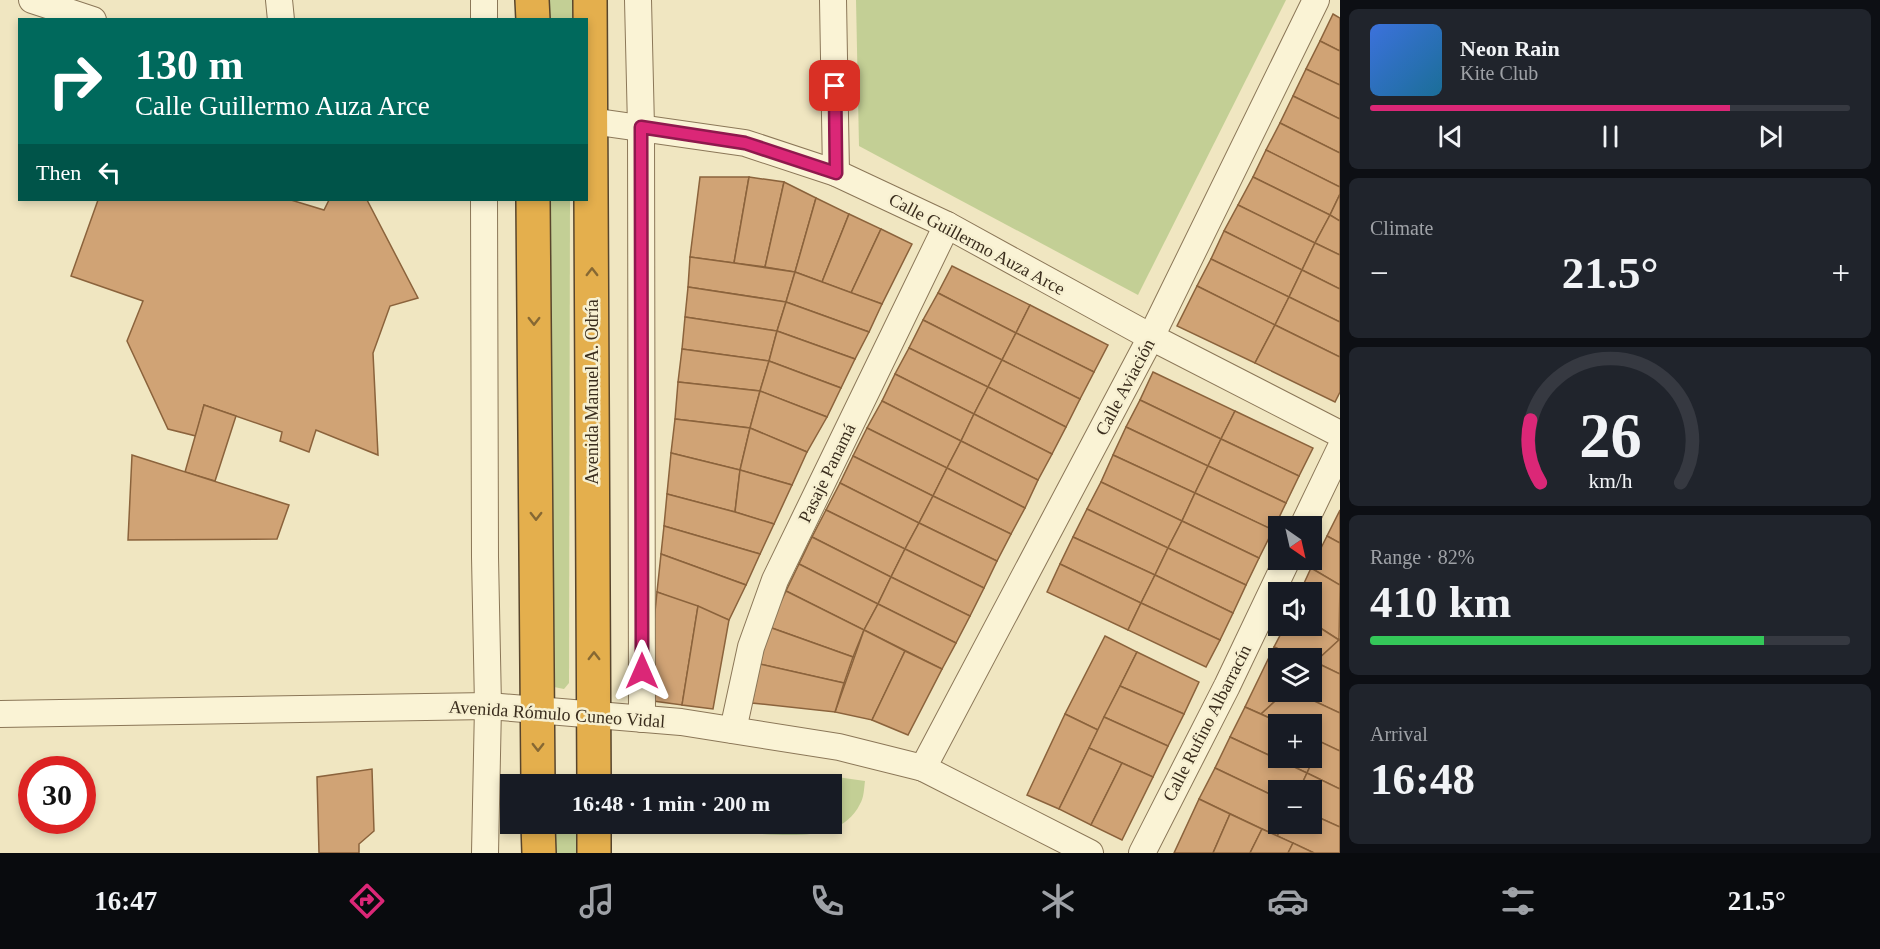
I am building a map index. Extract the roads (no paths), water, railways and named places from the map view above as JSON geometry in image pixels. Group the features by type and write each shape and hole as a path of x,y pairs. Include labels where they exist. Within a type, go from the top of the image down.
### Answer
{"highway":[{"path":"532,0 532,18"},
{"name":"Avenida Manuel A. Odría","path":"590,0 588,83 591,121 594,774"},
{"path":"533,201 538,774"},
{"path":"538,834 539,853"},
{"path":"594,834 594,853"}],"street":[{"path":"32,0 87,18"},
{"path":"91,0 93,18"},
{"path":"279,0 281,18"},
{"path":"484,0 484,18"},
{"path":"638,0 641,127 642,719"},
{"path":"833,0 836,173"},
{"name":"Calle Aviación","path":"923,768 1151,337 1316,0"},
{"name":"Calle Guillermo Auza Arce","path":"591,121 745,143 836,173 947,225 1151,337 1340,434"},
{"path":"484,201 485,557 488,706 485,853"},
{"name":"Pasaje Panamá","path":"734,730 751,647 775,580 947,225"},
{"path":"1308,516 1340,449"},
{"name":"Calle Rufino Albarracín","path":"1142,853 1227,686 1282,570"},
{"name":"Avenida Rómulo Cuneo Vidal","path":"0,714 488,706 642,719 734,730 839,747 923,768 1090,853"}]}
